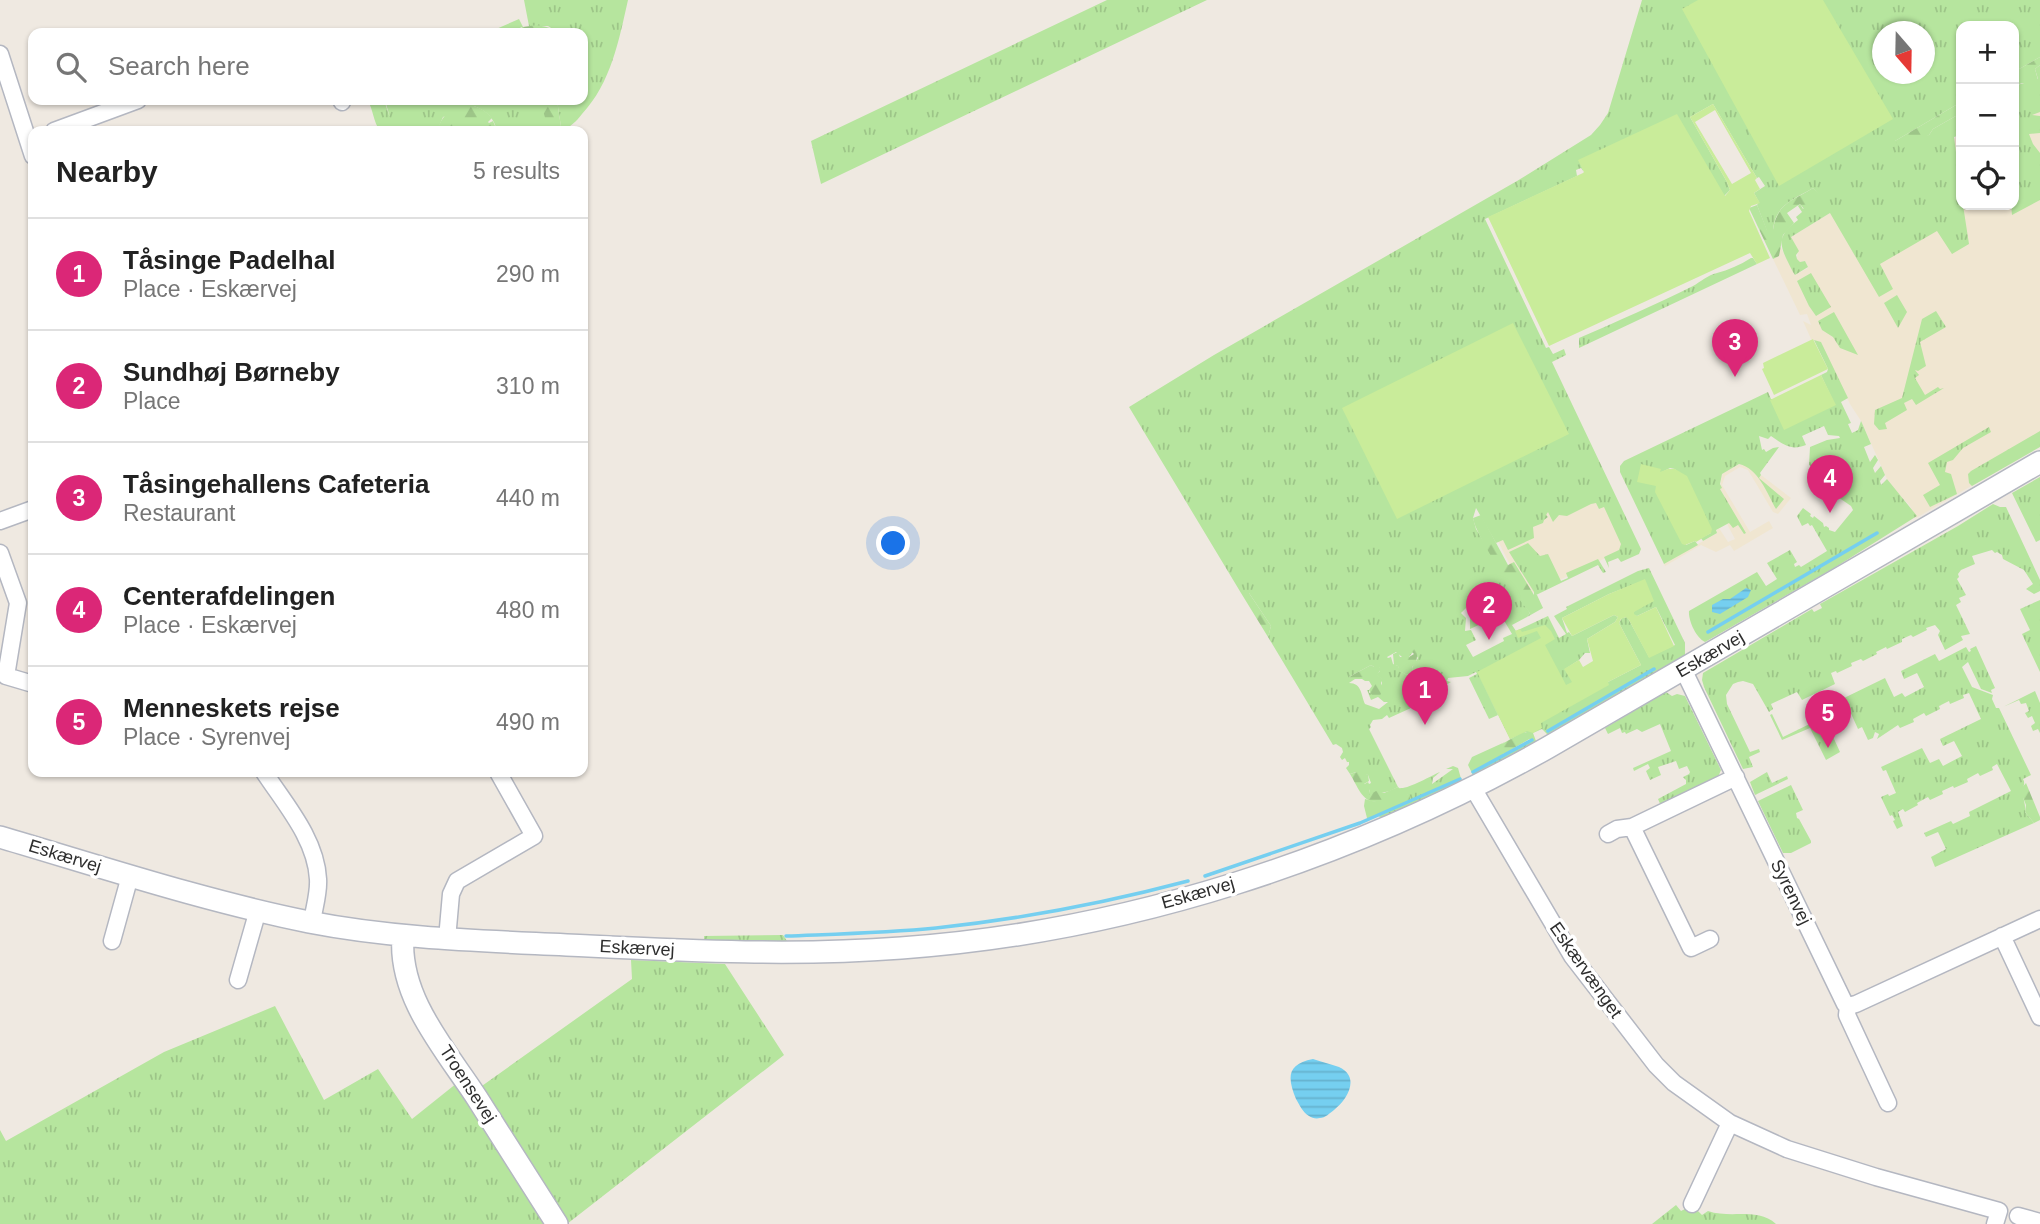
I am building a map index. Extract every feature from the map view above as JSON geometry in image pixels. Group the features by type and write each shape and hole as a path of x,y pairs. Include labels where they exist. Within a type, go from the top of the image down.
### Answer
{"street":[{"path":"0,54 28,134"},
{"path":"68,126 124,105"},
{"name":"Eskærvej","path":"0,837 130,876 258,910 312,922 403,936 650,949 813,952 904,948 992,938 1105,917 1234,884 1404,821 1548,748 2040,462"},
{"path":"0,521 28,511"},
{"path":"0,553 18,603 3,676 28,683"},
{"name":"Syrenvej","path":"1683,669 1838,991 1848,1006 1847,1015 1888,1103"},
{"path":"267,777 308,841 315,861 319,880 312,922"},
{"path":"447,939 451,894 457,881 534,836 501,777"},
{"path":"1608,834 1617,829 1632,827 1736,778"},
{"name":"Eskærvænget","path":"1473,788 1572,956 1656,1065 1674,1083 1730,1123 1770,1142 1805,1156 1999,1211 1995,1224"},
{"path":"1632,827 1691,948 1710,939"},
{"path":"112,941 130,876"},
{"path":"238,980 258,910"},
{"path":"1848,1006 2040,919"},
{"name":"Troensevej","path":"403,936 404,966 419,1008 557,1224"},
{"path":"2003,936 2040,1017"},
{"path":"1692,1204 1730,1123"},
{"path":"2018,1216 2040,1222"}],"shaded area":[{"path":"2040,71 2040,446 1916,518 1910,506 1887,479 1821,343 1811,339 1803,321 1811,325 1807,314 1800,315 1773,259 1779,256 1780,246 1795,275 1808,268 1805,261 1800,262 1797,259 1798,251 1791,237 1830,213 1870,206 1956,137 1956,210 2019,210 2019,179"},
{"path":"1590,461 1633,545 1526,596 1483,512"},
{"path":"1739,464 1748,466 1759,478 1761,475 1791,498 1778,514 1773,512 1748,470 1740,467 1725,476 1722,485 1750,532 1769,521 1773,528 1734,551 1730,545 1716,552 1701,545 1665,566 1664,564 1717,533 1719,528 1728,542 1735,539 1727,524 1730,522 1738,525 1744,534 1720,489 1722,474"}],"green space":[{"path":"524,0 628,0 607,75 592,102 570,126 561,126 558,105 588,105 588,28 529,26"},
{"path":"1107,0 1207,0 821,184 811,141"},
{"path":"1642,0 2040,0 2040,57 2019,69 2019,21 1956,21 1956,105 1895,141 1929,135 1933,129 1956,116 1956,210 1964,210 1969,244 1952,254 1937,231 1880,264 1893,289 1879,297 1830,213 1791,237 1799,251 1797,259 1800,262 1805,261 1808,267 1795,275 1783,250 1782,238 1802,212 1798,206 1800,204 1803,209 1819,195 1813,188 1792,200 1778,214 1773,230 1767,231 1754,193 1765,186 1759,177 1757,178 1713,104 1690,117 1727,182 1730,190 1724,196 1579,160 1584,172 1581,168 1576,170 1577,176 1485,219 1546,348 1549,347 1553,354 1564,349 1566,355 1552,362 1641,549 1639,554 1621,562 1618,558 1608,562 1609,568 1604,557 1619,550 1621,544 1604,507 1599,509 1596,503 1567,516 1559,515 1553,522 1548,512 1543,523 1533,527 1534,538 1508,550 1503,540 1496,543 1476,508 1473,518 1476,529 1530,613 1512,625 1516,631 1548,616 1559,638 1566,634 1554,616 1567,609 1566,607 1649,568 1685,643 1685,655 1548,735 1542,729 1533,733 1535,743 1473,775 1468,765 1472,757 1505,742 1502,744 1504,754 1530,740 1526,732 1510,739 1478,674 1498,715 1489,719 1469,678 1477,674 1476,672 1468,676 1448,678 1447,681 1451,682 1417,701 1415,697 1408,700 1411,708 1389,718 1387,715 1373,720 1369,729 1398,787 1368,796 1370,790 1363,785 1371,783 1368,775 1356,772 1350,774 1346,768 1349,762 1340,757 1342,748 1333,745 1268,637 1271,626 1249,593 1241,593 1129,407 1214,355 1517,181 1591,135 1608,113","holes":["1645,580 1634,615 1656,607 1675,645 1649,657 1627,617 1622,618 1619,623 1641,665 1606,683 1565,669 1585,653 1590,653 1587,639 1615,622 1618,617 1614,615 1572,636 1567,633 1562,618 1609,594","1487,582 1498,605 1496,607 1512,634 1473,657 1466,645 1476,640 1471,630 1465,631 1466,618 1461,613 1467,607 1472,612 1470,629 1483,623 1488,633 1495,630 1488,616 1497,613 1495,607 1491,609 1480,585","1396,652 1402,657 1409,657 1413,652 1418,658 1413,671 1407,675 1393,664 1391,657 1387,657","1371,665 1380,667 1376,675 1382,679 1382,687 1369,693 1367,690 1371,700 1378,697 1388,702 1379,709 1365,704 1359,687 1349,683 1349,677"]},
{"path":"1698,0 1823,0 1893,119 1779,186 1682,9"},
{"path":"519,19 523,27 550,28 522,27 498,28"},
{"path":"2040,57 2040,65 2035,69 2038,80 2036,83 2019,84 2019,69"},
{"path":"2040,65 2040,112 2032,115 2040,116 2040,133 2029,134 2040,153 2040,200 2012,215 2012,210 2019,210 2019,84 2038,79 2035,69"},
{"path":"1713,104 1757,178 1755,180 1760,189 1754,193 1760,203 1751,206 1749,211 1770,258 1757,264 1750,253 1549,346 1488,217 1583,173 1578,160 1677,114 1725,196 1730,190 1727,182 1690,117","holes":["1715,110 1751,173 1732,184 1695,122"]},
{"path":"370,105 386,105 390,118 386,105 542,105 552,126 495,126 483,110 474,106 443,117 439,126 378,126"},
{"path":"467,105 478,107 492,118 488,122 493,121 495,126 439,126 448,113"},
{"path":"541,105 558,105 561,126 547,126"},
{"path":"1956,105 1956,116 1933,129 1929,135 1901,149 1895,141"},
{"path":"1813,188 1820,195 1815,202 1804,209 1800,204 1787,213 1794,223 1783,235 1779,256 1773,259 1749,208 1757,205 1767,230 1773,230 1782,208"},
{"path":"1751,258 1757,264 1579,348 1579,338"},
{"path":"1811,273 1831,307 1816,316 1797,281"},
{"path":"1897,295 1907,312 1898,328 1884,303"},
{"path":"1936,311 1946,327 1920,342 1926,366 1915,370 1919,375 1915,378 1925,395 1938,387 1944,388 1916,405 1912,399 1904,403 1907,410 1885,423 1887,429 1879,430 1874,424 1875,410 1902,398 1922,319"},
{"path":"1834,312 1858,355 1840,348 1833,337 1822,330 1818,321"},
{"path":"1513,323 1569,434 1397,519 1342,408"},
{"path":"1813,339 1828,369 1774,395 1762,369 1763,363"},
{"path":"1814,340 1821,342 1848,398 1841,402 1851,423 1848,424 1852,433 1858,430 1861,421 1862,423 1871,444 1864,447 1870,462 1875,455 1878,460 1873,468 1875,473 1881,466 1885,475 1880,481 1881,485 1887,479 1917,516 1834,568 1705,642 1693,628 1689,611 1757,572 1766,586 1777,579 1767,563 1790,550 1797,562 1795,567 1801,567 1827,551 1812,525 1808,523 1802,526 1797,516 1803,508 1810,516 1823,523 1824,527 1835,532 1853,510 1835,495 1840,488 1809,465 1810,447 1840,438 1828,435 1824,426 1802,436 1806,445 1801,447 1788,446 1771,436 1768,439 1759,436 1762,450 1766,452 1779,447 1759,478 1784,499 1776,509 1761,482 1746,466 1739,464 1722,474 1720,489 1746,533 1744,534 1738,525 1733,528 1729,523 1703,541 1701,538 1711,533 1675,469 1670,468 1660,473 1660,469 1657,492 1686,545 1695,541 1698,545 1664,564 1620,472 1620,466 1624,461 1768,392 1771,399 1835,405 1821,375 1828,369"},
{"path":"1821,375 1836,405 1784,430 1770,400"},
{"path":"1989,427 1991,432 1963,448 1953,460 1947,462 1945,472 1951,474 1957,494 1930,507 1923,495 1940,485 1928,463"},
{"path":"2040,431 2040,447 1972,486 1969,483 1968,474 1971,471"},
{"path":"1641,464 1661,469 1660,472 1675,469 1687,476 1712,529 1711,533 1696,542 1682,544 1655,492 1656,486 1637,482"},
{"path":"2040,477 2040,540 2036,542 2012,493"},
{"path":"1993,504 2006,507 2040,580 2040,591 2034,594 2026,589 2033,584 2024,570 2003,559 1997,552 1992,550 1972,556 1975,564 1958,574 1957,579 1966,595 1959,598 1961,602 1956,605 1970,634 1961,636 1963,640 1945,650 1938,635 1940,631 1935,625 1926,628 1927,630 1902,639 1902,642 1887,649 1886,647 1863,661 1861,659 1837,673 1831,673 1835,684 1802,700 1797,692 1771,704 1773,709 1769,712 1753,684 1743,681 1733,684 1726,695 1727,704 1750,752 1759,749 1760,752 1749,757 1753,767 1743,769 1704,687 1703,673 1812,609 1814,612 1822,608 1820,604"},
{"path":"1481,515 1508,565 1514,562 1543,608 1527,617 1530,613 1497,566 1475,526 1473,518"},
{"path":"1528,543 1540,556 1548,554 1561,581 1568,578 1566,573 1598,559 1606,572 1603,573 1598,565 1534,596 1509,552"},
{"path":"1645,579 1654,601 1634,614 1637,616 1656,607 1674,646 1649,658 1629,620 1626,617 1621,619 1619,623 1641,665 1541,723 1542,728 1510,739 1477,672 1541,638 1537,631 1518,638 1515,631 1520,629 1522,632 1545,625 1555,639 1545,645 1566,685 1572,682 1564,669 1579,660 1583,667 1593,661 1587,639 1615,622 1618,617 1614,615 1572,636 1562,618"},
{"path":"1241,593 1249,593 1271,626 1268,637"},
{"path":"2040,600 2040,672 2022,634 2030,630 2020,609"},
{"path":"1976,646 1995,688 1991,690 1992,693 1981,689 1968,662 1962,667 1972,687 1993,695 1996,708 1999,708 2031,775 2023,779 2023,796 2025,812 2034,823 1935,867 1931,857 1946,849 1938,832 1926,837 1924,833 1970,816 1969,812 2011,791 1997,764 1992,767 1993,770 1980,776 1978,773 1967,779 1968,782 1942,791 1943,794 1930,800 1928,797 1905,812 1903,809 1898,812 1903,826 1897,829 1893,821 1895,820 1890,816 1881,797 1896,793 1886,770 1883,771 1881,767 1922,748 1930,763 1939,759 1943,766 1962,756 1954,741 1943,746 1940,739 1981,719 1969,693 1963,695 1964,698 1939,706 1940,709 1926,716 1924,713 1913,719 1914,722 1900,728 1898,725 1877,739 1879,734 1875,732 1873,738 1868,740 1862,727 1858,729 1844,698 1885,678 1894,697 1902,693 1905,697 1924,687 1917,673 1904,679 1901,671 1935,654 1939,661 1966,647 1969,652"},
{"path":"1418,649 1416,664 1412,667 1413,671 1407,675 1394,665 1393,654 1398,652 1400,657 1409,657 1414,654 1410,650"},
{"path":"1371,665 1381,669 1377,675 1383,679 1380,696 1373,697 1369,690 1372,686 1369,681 1347,681 1349,677"},
{"path":"2035,691 2040,703 2040,733 2038,729 2033,731 2031,726 2035,723 2032,716 2028,718 2025,713 2029,711 2026,703 2021,704 2019,700 2003,707"},
{"path":"1666,692 1672,696 1685,696 1721,770 1718,777 1661,806 1658,799 1686,784 1683,777 1690,772 1687,766 1679,769 1676,761 1658,767 1661,775 1650,780 1646,771 1650,768 1648,764 1634,771 1633,768 1671,751 1660,724 1642,732 1637,729 1626,734 1622,733 1620,728 1608,734 1605,728"},
{"path":"1772,714 1783,737 1824,717 1840,752 1826,760 1810,728 1782,740 1770,715"},
{"path":"1523,732 1531,733 1531,738 1504,754 1501,753 1502,744"},
{"path":"1453,766 1458,768 1462,782 1381,819 1379,816 1367,818 1365,799 1397,808 1408,795 1400,788 1440,772 1433,778 1432,784 1453,769 1446,769"},
{"path":"1360,771 1368,775 1369,781 1364,784 1370,788 1369,795 1398,787 1410,796 1410,800 1381,815 1376,810 1376,802 1363,796 1350,774"},
{"path":"1767,772 1772,783 1787,776 1788,779 1755,795 1750,782"},
{"path":"2026,783 2040,817 2040,820 2034,823 2025,812 2026,805 2020,790"},
{"path":"1791,785 1803,810 1796,813 1797,818 1811,843 1791,853 1783,853 1758,801"},
{"path":"783,935 787,941 704,941 704,936"},
{"path":"631,960 725,964 784,1055 567,1224 479,1088 632,979"},
{"path":"275,1006 324,1100 378,1069 412,1119 457,1083 550,1224 0,1224 0,1130 6,1141 164,1052"},
{"path":"1676,1205 1681,1211 1687,1208 1696,1209 1702,1215 1708,1211 1752,1215 1769,1219 1776,1224 1652,1224"}],"water":[{"path":"1746,588 1751,590 1748,597 1720,614 1712,612 1712,605 1723,599 1730,599"},
{"path":"1313,1059 1346,1071 1351,1082 1347,1095 1339,1106 1319,1118 1305,1113 1291,1084 1294,1068"}],"waterway":[{"path":"1708,632 1877,533"},
{"path":"1548,731 1654,669"},
{"path":"1473,772 1532,740"},
{"path":"1205,876 1360,823 1460,779"},
{"path":"786,936 898,931 1000,920 1188,881"}],"place":[{"name":"Tåsingehallens Cafeteria","path":"1735,377"},
{"name":"Centerafdelingen","path":"1830,513"},
{"name":"Sundhøj Børneby","path":"1489,640"},
{"name":"Tåsinge Padelhal","path":"1425,725"},
{"name":"Menneskets rejse","path":"1828,748"}]}
